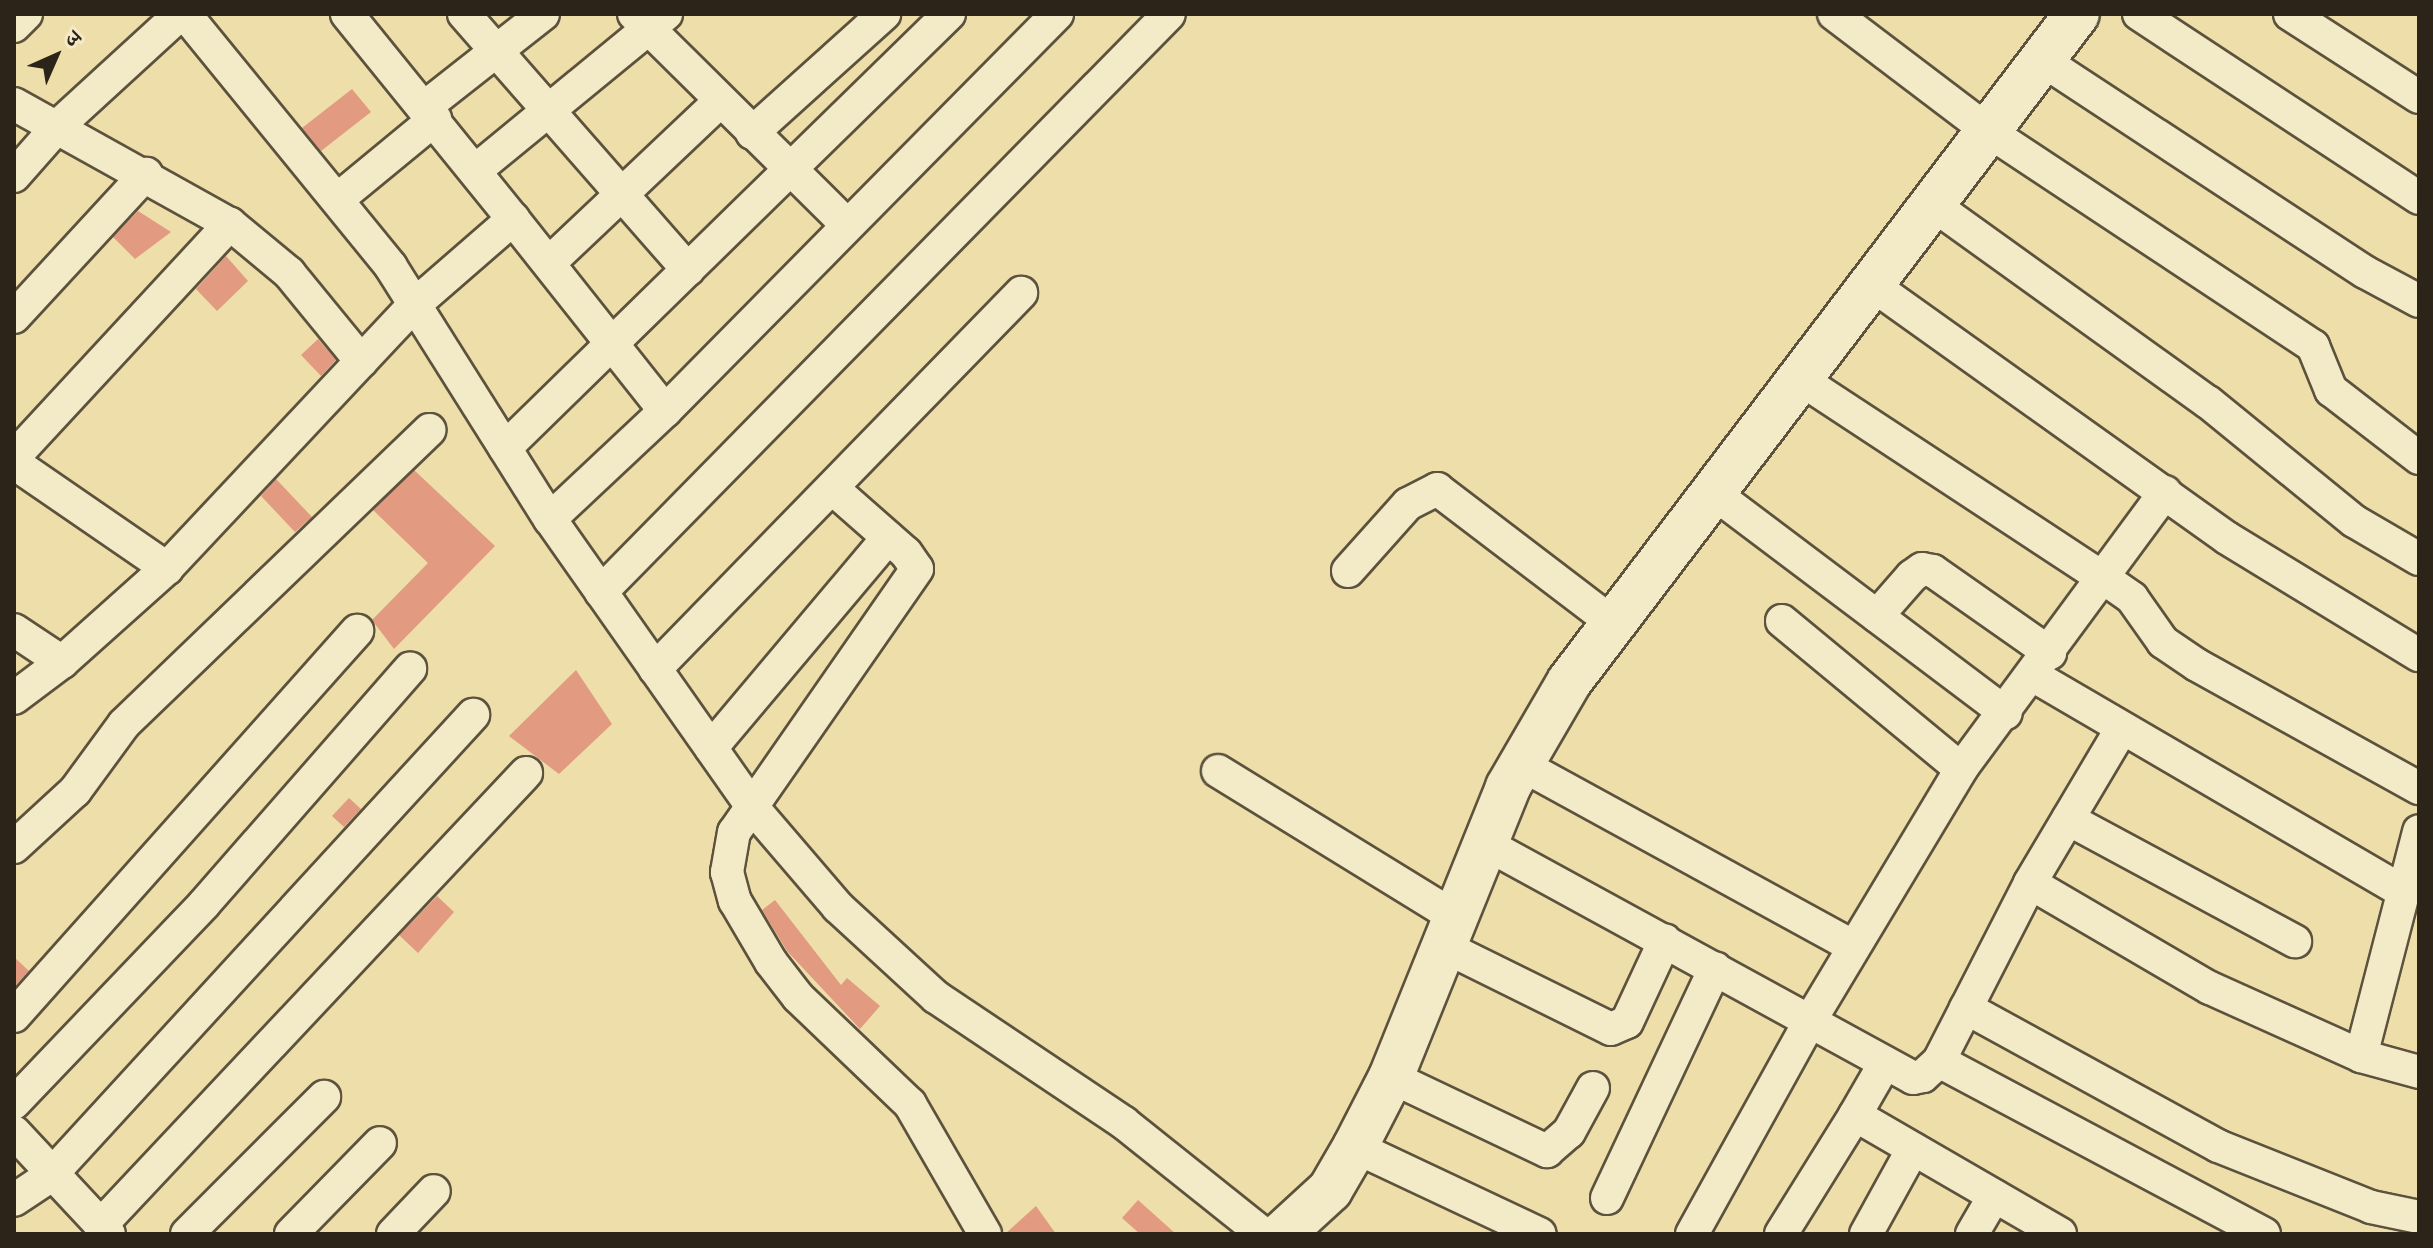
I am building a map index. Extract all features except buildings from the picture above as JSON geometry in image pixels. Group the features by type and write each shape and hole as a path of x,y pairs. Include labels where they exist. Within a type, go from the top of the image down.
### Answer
{"street":[{"path":"14,26 26,14"},
{"path":"14,176 59,125 183,14 391,267 385,336"},
{"path":"347,14 476,170 665,411"},
{"path":"464,14 688,270"},
{"path":"338,199 497,50 543,14"},
{"path":"752,133 884,14"},
{"path":"505,448 615,346 788,168 949,14"},
{"path":"550,519 665,411 1057,14"},
{"path":"601,592 1169,14"},
{"path":"1834,14 1988,131 2313,346 2331,390 2419,458"},
{"path":"1282,1234 1330,1190 1355,1147 1391,1077 1448,931 1520,764 1610,621 2077,14"},
{"path":"2139,14 2419,198"},
{"path":"2290,14 2419,97"},
{"path":"476,170 649,19 719,102 847,225"},
{"path":"2042,60 2419,301"},
{"path":"549,263 719,102"},
{"path":"14,104 59,125 230,224 289,273 385,336 505,448 550,519 711,748 744,820 936,997 1124,1123 1263,1234"},
{"path":"14,317 146,174"},
{"path":"1932,204 2208,402 2343,513 2419,559"},
{"path":"14,698 62,662 167,568 385,336 513,219"},
{"path":"14,457 230,224"},
{"path":"1868,282 2312,593 2419,655"},
{"path":"655,669 1021,293"},
{"path":"1797,377 2132,598 2163,642 2197,665 2419,788"},
{"path":"14,847 75,791 102,751 144,704 429,430"},
{"path":"14,463 167,568"},
{"path":"832,488 913,560 914,578 744,820 727,872 735,901 771,962 798,997 910,1104 985,1234"},
{"path":"1348,571 1408,504 1437,489 1610,621"},
{"path":"1711,491 2006,713"},
{"path":"1692,1234 1853,946 1961,769 2042,665 2165,492"},
{"path":"711,748 888,538"},
{"path":"1877,616 1912,576 1922,569 1933,571 2042,665 2122,728 2403,892"},
{"path":"1782,621 1961,769"},
{"path":"14,630 62,662"},
{"path":"14,1016 357,631"},
{"path":"14,1103 204,904 410,669"},
{"path":"14,1200 50,1176 473,715"},
{"path":"1486,844 1811,1019 1913,1078 1923,1076 1939,1061 2030,883 2122,728"},
{"path":"1520,764 1853,946"},
{"path":"1218,771 1448,931 1619,1029 1665,940"},
{"path":"14,1132 50,1176 104,1230 526,773"},
{"path":"2068,819 2295,941"},
{"path":"2361,1056 2419,831"},
{"path":"2030,883 2210,988 2361,1056 2419,1072"},
{"path":"1607,1198 1715,968"},
{"path":"1966,1008 2218,1146 2371,1207 2419,1217"},
{"path":"1939,1061 2264,1234"},
{"path":"1781,1234 1885,1063"},
{"path":"1391,1077 1547,1151 1569,1132 1593,1088"},
{"path":"187,1234 324,1097"},
{"path":"1855,1115 2060,1234"},
{"path":"291,1234 380,1143"},
{"path":"1355,1147 1540,1234"},
{"path":"1866,1234 1913,1149"},
{"path":"393,1234 434,1191"},
{"path":"1972,1234 1994,1196"}]}
